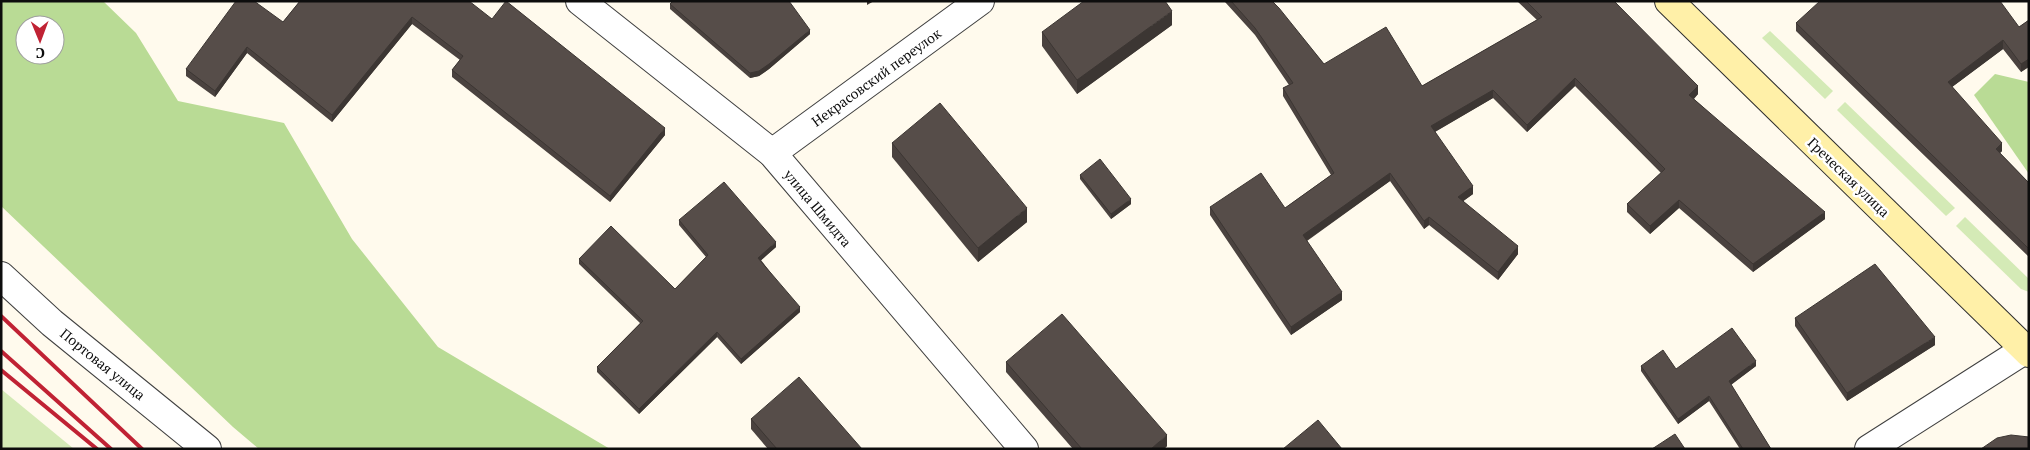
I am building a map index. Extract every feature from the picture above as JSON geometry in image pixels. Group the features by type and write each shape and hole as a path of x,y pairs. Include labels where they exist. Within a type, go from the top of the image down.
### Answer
{"main road":[{"name":"Греческая улица","path":"1669,1 2028,350"}],"street":[{"name":"улица Шмидта","path":"580,1 772,153 1024,449"},
{"name":"Некрасовский переулок","path":"772,153 980,1"},
{"name":"Портовая улица","path":"1,276 52,323 207,449"},
{"path":"1869,449 2028,350"}],"green space":[{"path":"1,1 103,1 136,33 178,101 284,123 352,239 438,347 610,449 259,449 233,427 1,206"},
{"path":"1770,31 1833,91 1825,99 1762,38"},
{"path":"1995,74 2029,82 2029,174 1974,95"},
{"path":"1845,102 1955,208 1946,216 1837,110"},
{"path":"1965,217 2029,279 2029,292 2021,289 1956,226"},
{"path":"1,389 74,449 1,449"}],"building":[{"path":"236,1 254,1 283,22 300,1 469,1 492,19 506,1 665,128 610,196 452,70 463,56 412,17 332,115 247,47 215,91 186,69"},
{"path":"673,1 789,1 810,30 769,64 759,71 750,73 670,4"},
{"path":"1084,1 1165,1 1172,11 1077,80 1042,32"},
{"path":"1231,1 1272,1 1324,64 1386,27 1422,86 1542,17 1526,1 1614,1 1698,86 1689,95 1825,212 1753,264 1679,200 1650,226 1627,204 1665,169 1575,78 1527,125 1493,90 1431,126 1473,186 1458,197 1518,246 1498,272 1429,217 1424,221 1390,173 1303,235 1342,292 1291,327 1210,207 1261,173 1285,208 1334,173 1283,88 1293,83 1255,28"},
{"path":"1820,1 2000,1 2019,27 2029,20 2029,59 2021,64 2003,40 1948,82 2002,143 1996,149 2029,183 2029,249 1796,23"},
{"path":"940,103 1027,208 978,248 892,143"},
{"path":"1100,159 1131,199 1111,214 1080,175"},
{"path":"724,182 776,242 758,258 800,307 741,359 717,332 639,409 597,367 643,321 579,259 611,226 675,289 708,255 679,220"},
{"path":"1875,264 1935,337 1847,393 1795,318"},
{"path":"1062,314 1167,435 1151,449 1082,449 1006,362"},
{"path":"1732,328 1756,361 1729,381 1771,449 1743,449 1709,396 1678,419 1641,366 1663,350 1676,369"},
{"path":"799,377 862,449 777,449 751,419"},
{"path":"1318,420 1342,449 1283,449"},
{"path":"1675,434 1685,449 1652,449"},
{"path":"2011,435 2029,437 2029,449 1981,449 1997,438"}],"railway":[{"path":"1,316 142,449"},
{"path":"1,351 111,449"},
{"path":"1,370 97,449"}]}
